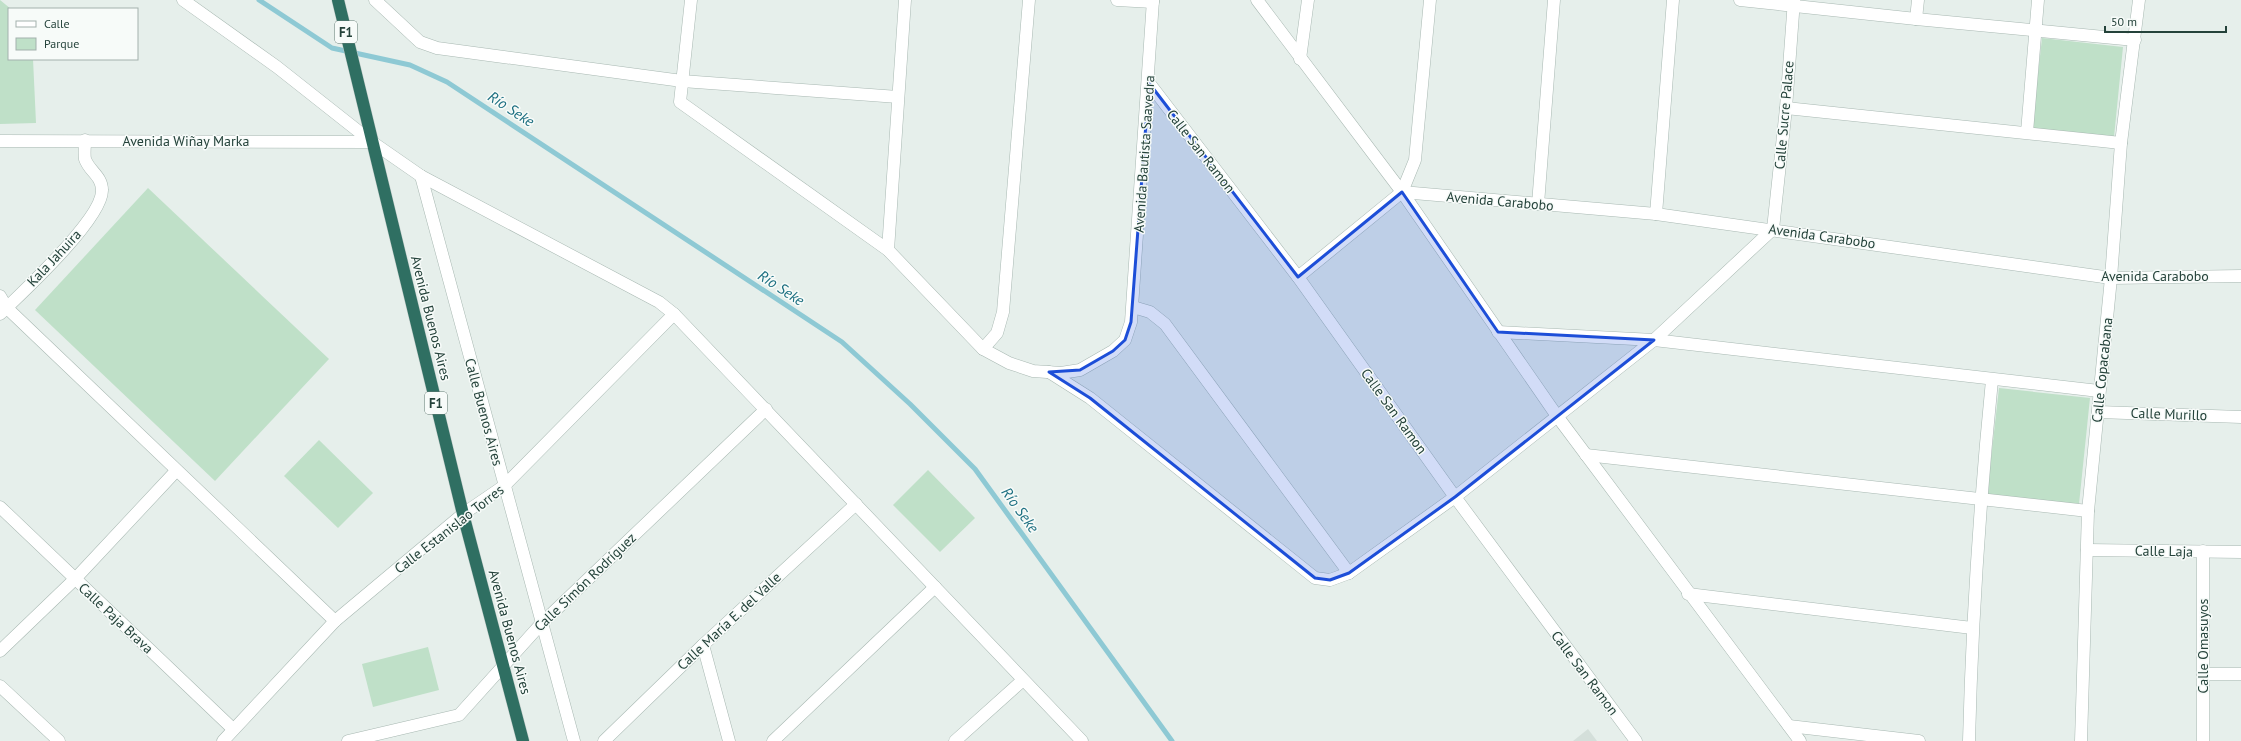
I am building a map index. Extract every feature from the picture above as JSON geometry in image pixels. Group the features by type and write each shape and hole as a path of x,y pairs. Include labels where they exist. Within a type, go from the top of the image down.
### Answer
{"highway":[{"name":"Avenida Buenos Aires","path":"338,0 463,514 504,663 523,741"}],"street":[{"path":"183,0 277,66 372,142 421,176 659,302 674,314 1082,741"},
{"path":"682,81 691,0"},
{"path":"888,250 904,0"},
{"path":"983,349 997,334 1003,312 1029,0"},
{"path":"1117,0 1153,1"},
{"path":"1257,0 1300,59 1402,192 1557,416 1688,594 1800,741"},
{"path":"1300,59 1308,0"},
{"path":"1298,277 1402,192 1415,160 1430,0"},
{"path":"1538,204 1554,0"},
{"path":"1656,214 1673,0"},
{"path":"1740,0 1793,3 1916,19 2135,40"},
{"path":"1916,19 1918,0"},
{"path":"2027,132 2038,0"},
{"name":"Calle Copacabana","path":"2081,741 2088,511 2121,143 2139,0"},
{"path":"378,1 420,42 437,48 682,81 898,97"},
{"name":"Avenida Bautista Saavedra","path":"682,81 680,102 888,250 983,349 1009,363 1033,371 1049,372 1080,370 1113,351 1125,340 1133,307 1149,83 1153,1"},
{"name":"Calle Sucre Palace","path":"1773,229 1786,108 1793,3"},
{"name":"Calle San Ramon","path":"1149,83 1298,277 1455,497 1636,741"},
{"path":"1786,108 2121,143"},
{"name":"Avenida Wiñay Marka","path":"0,141 85,140 372,142"},
{"name":"Kala Jahuira","path":"3,311 73,242 99,202 102,191 99,178 85,159 85,140"},
{"name":"Calle Buenos Aires","path":"421,176 541,624 574,741"},
{"name":"Avenida Carabobo","path":"1402,192 1656,214 1773,229 2110,278 2241,276"},
{"path":"1049,372 1096,403 1316,578 1330,580 1349,573 1455,497 1654,340 1773,229"},
{"path":"0,296 3,311 335,621"},
{"path":"1133,307 1150,312 1165,324 1349,573"},
{"name":"Calle Estanislao Torres","path":"223,741 335,621 463,514 504,486 674,314"},
{"path":"1498,332 1654,340 1992,380 2099,391"},
{"path":"1969,741 1972,628 1980,500 1992,380"},
{"name":"Calle Simón Rodríguez","path":"348,741 459,715 504,663 541,624 766,409"},
{"name":"Calle Murillo","path":"2098,412 2241,417"},
{"path":"1586,455 2088,511"},
{"path":"0,651 74,579 176,471"},
{"name":"Calle María E. del Valle","path":"604,741 703,645 856,504"},
{"name":"Calle Paja Brava","path":"0,507 233,729"},
{"name":"Calle Laja","path":"2087,550 2241,552"},
{"name":"Calle Omasuyos","path":"2203,551 2203,741"},
{"path":"773,741 935,587"},
{"path":"1688,594 1972,628"},
{"path":"703,645 729,741"},
{"path":"2203,674 2241,674"},
{"path":"955,741 1023,680"},
{"path":"0,686 59,741"},
{"path":"1789,726 1919,741"}],"highlighted area":[{"path":"1149,83 1298,277 1402,192 1498,332 1654,340 1455,497 1349,573 1330,580 1315,578 1090,398 1049,372 1080,370 1113,351 1125,340 1131,322"}],"shaded area":[{"path":"1588,729 1597,741 1573,741"}],"green space":[{"path":"0,0 10,8 8,8 8,60 33,60 36,123 0,124"},
{"path":"2042,38 2123,47 2114,137 2032,128"},
{"path":"148,188 329,359 215,481 35,310"},
{"path":"1999,388 2090,398 2079,504 1987,494"},
{"path":"319,440 373,493 338,528 284,476"},
{"path":"928,470 975,518 940,552 893,505"},
{"path":"428,647 439,690 373,707 362,664"}],"waterway":[{"name":"Río Seke","path":"259,0 332,48 410,65 447,82 842,342 910,404 975,469 1172,741"}]}
